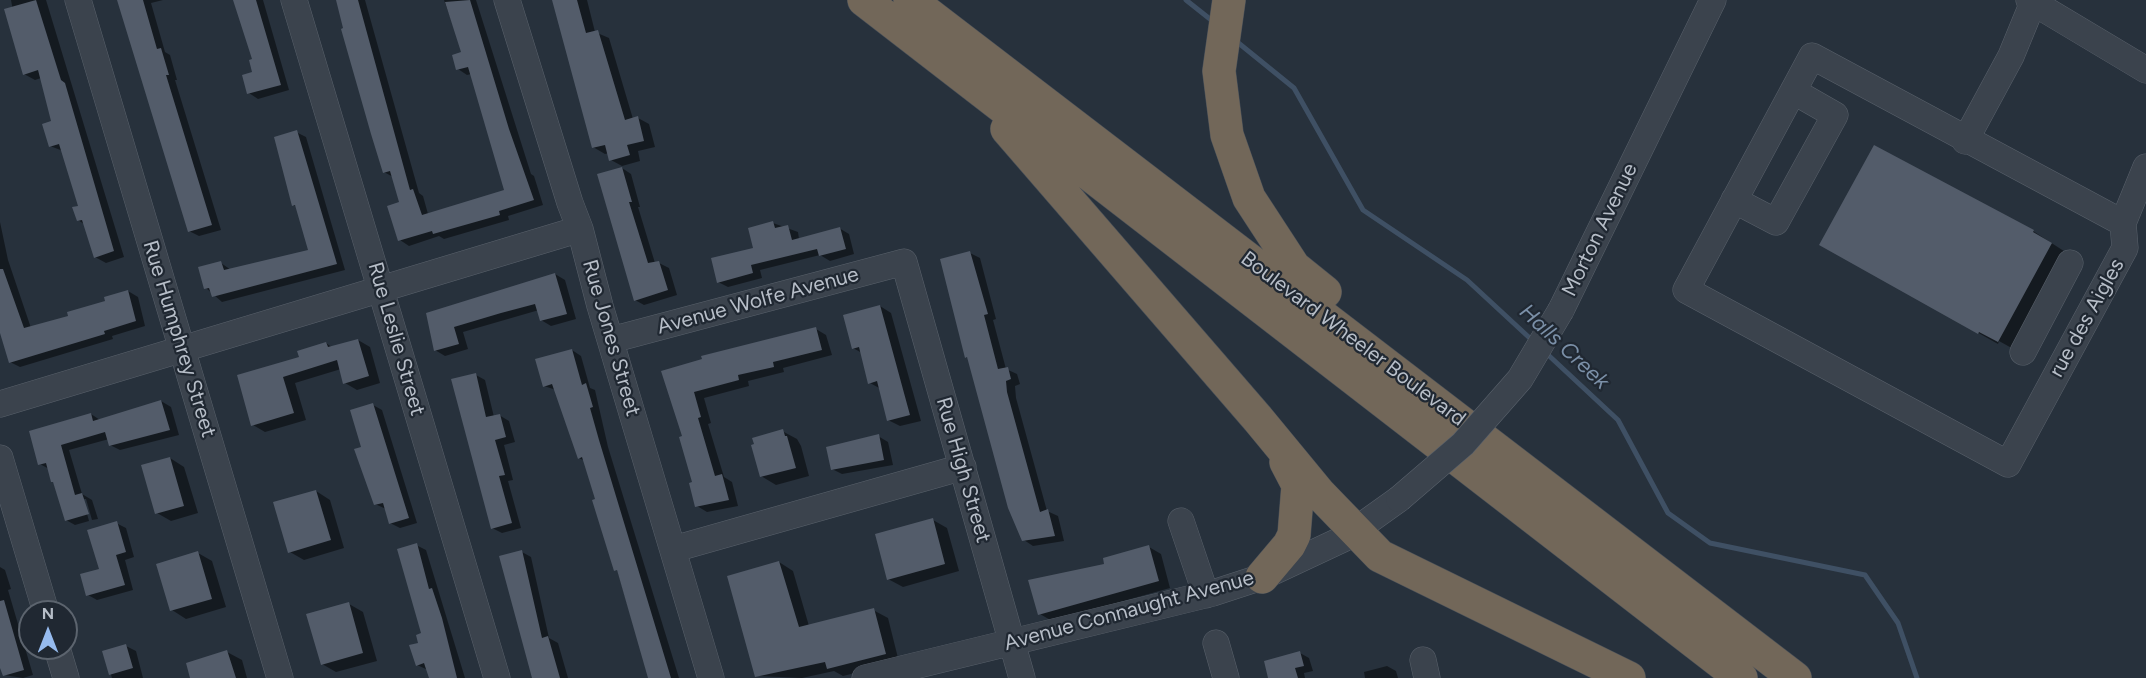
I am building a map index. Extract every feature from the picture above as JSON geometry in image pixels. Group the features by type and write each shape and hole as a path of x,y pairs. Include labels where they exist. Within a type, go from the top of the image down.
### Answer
{"highway":[{"path":"844,0 1004,126 1258,419 1276,444 1380,556 1629,678"},
{"name":"Boulevard Wheeler Boulevard","path":"864,0 1742,678"},
{"name":"Boulevard Wheeler Boulevard","path":"910,0 1795,678"},
{"path":"1229,0 1219,71 1227,135 1249,198 1294,267 1552,474 1635,555"},
{"path":"1262,576 1289,545 1294,535 1298,485 1276,444"}],"street":[{"name":"Rue Humphrey Street","path":"78,0 280,678"},
{"name":"Rue Leslie Street","path":"294,0 497,678"},
{"name":"Rue Jones Street","path":"507,0 580,229 711,678"},
{"name":"Morton Avenue","path":"1463,444 1520,379 1561,310 1713,0"},
{"path":"1965,141 2011,56 2032,1 2146,70"},
{"path":"1793,91 1835,115 1776,222 1734,200 1793,91 1812,56 1965,141 2123,223"},
{"name":"rue des Aigles","path":"1734,200 1686,290 2008,464 2125,248 2123,223 2146,167"},
{"path":"0,404 580,229"},
{"name":"Avenue Wolfe Avenue","path":"612,340 904,262"},
{"name":"Rue High Street","path":"904,262 1022,678"},
{"path":"2023,352 2070,263"},
{"path":"2052,296 2089,315"},
{"name":"Avenue Connaught Avenue","path":"865,678 1206,595 1262,576 1358,530 1399,499 1463,444"},
{"path":"0,458 42,600"},
{"path":"674,549 963,467"},
{"path":"1181,520 1206,595"},
{"path":"1216,643 1226,678"},
{"path":"61,660 66,678"}],"building":[{"path":"36,0 61,80 65,83 114,251 94,258 82,220 77,221 72,207 78,206 59,144 49,147 42,124 51,121 38,70 23,75 4,9"},
{"path":"117,0 143,0 157,49 161,48 169,75 166,75 212,225 188,232"},
{"path":"233,0 256,0 281,85 247,94 242,75 252,72 249,60 252,59"},
{"path":"336,0 358,0 410,190 413,189 422,215 504,190 468,67 456,70 452,55 461,52 445,2 470,0 509,129 534,200 499,211 500,215 433,234 432,231 398,241 387,206 399,202 390,171 383,173 341,29 343,28"},
{"path":"552,0 577,0 586,33 598,30 625,120 638,116 644,141 627,145 630,155 609,161 605,145 592,148"},
{"path":"297,130 337,264 212,297 209,288 204,289 198,267 221,261 224,270 308,250 295,205 292,206 274,137"},
{"path":"1874,145 2034,230 2033,232 2052,243 1998,342 1979,332 1978,334 1819,245"},
{"path":"622,167 632,202 629,202 648,263 659,261 668,290 634,301 597,174"},
{"path":"773,221 775,228 788,225 792,240 840,227 846,249 819,256 817,249 751,265 753,273 717,283 711,258 753,248 748,228"},
{"path":"970,251 988,314 984,315 998,369 1008,367 1011,379 1006,381 1007,392 1040,512 1048,509 1055,536 1022,541 1008,508 967,357 965,358 940,259"},
{"path":"0,269 3,269 24,328 68,316 67,312 105,301 104,297 128,290 136,321 104,331 105,334 9,363 0,333"},
{"path":"555,273 567,314 540,321 535,304 501,313 454,327 459,344 434,351 426,313"},
{"path":"880,305 910,415 887,421 877,381 868,384 859,347 852,349 843,315"},
{"path":"816,327 822,350 773,362 774,367 738,375 739,380 694,392 701,417 698,418 715,476 722,474 729,500 695,507 689,483 692,482 679,437 682,436 661,371 702,359 701,356"},
{"path":"358,339 369,376 343,384 337,360 283,377 294,413 251,426 237,375 299,357 297,351 326,342 328,347"},
{"path":"572,349 582,385 586,383 599,440 671,678 648,678 617,570 614,571 592,500 595,499 582,457 578,459 552,384 543,387 535,359"},
{"path":"476,373 486,417 500,414 506,437 495,440 505,475 499,476 512,523 491,529 451,379"},
{"path":"161,400 170,430 109,446 105,432 61,445 75,495 82,493 89,514 65,521 46,463 38,465 29,431 91,413 93,421"},
{"path":"373,403 409,518 389,524 383,503 374,505 354,449 361,447 350,410"},
{"path":"783,429 796,468 760,477 751,445 754,444 752,438"},
{"path":"879,434 884,460 831,470 826,447"},
{"path":"170,457 184,506 155,514 141,465"},
{"path":"316,490 331,540 288,553 273,502"},
{"path":"933,518 945,564 887,580 875,534"},
{"path":"117,521 126,552 116,555 125,585 86,596 80,574 99,569 87,530"},
{"path":"417,543 429,589 432,588 442,618 457,678 429,678 424,663 416,666 409,645 418,643 416,635 421,633 397,549"},
{"path":"1149,545 1159,581 1038,615 1028,580 1104,564 1103,558"},
{"path":"522,550 542,638 548,636 560,678 532,678 499,556"},
{"path":"198,551 212,599 170,611 156,564"},
{"path":"779,561 799,627 874,608 886,654 827,669 825,662 755,677 727,576"},
{"path":"4,600 18,649 18,660 21,660 24,670 3,676 0,668 0,601"},
{"path":"349,602 363,653 321,665 306,614"},
{"path":"126,644 133,668 109,675 102,651"},
{"path":"227,650 236,678 190,678 186,663"},
{"path":"1300,651 1304,666 1295,668 1298,678 1268,678 1264,661"}],"waterway":[{"name":"Halls Creek","path":"1186,0 1215,23"},
{"name":"Halls Creek","path":"1236,41 1294,88 1363,210 1467,280 1534,342"},
{"name":"Halls Creek","path":"1545,352 1618,420 1668,513 1710,543 1865,575 1898,623 1917,678"}]}
